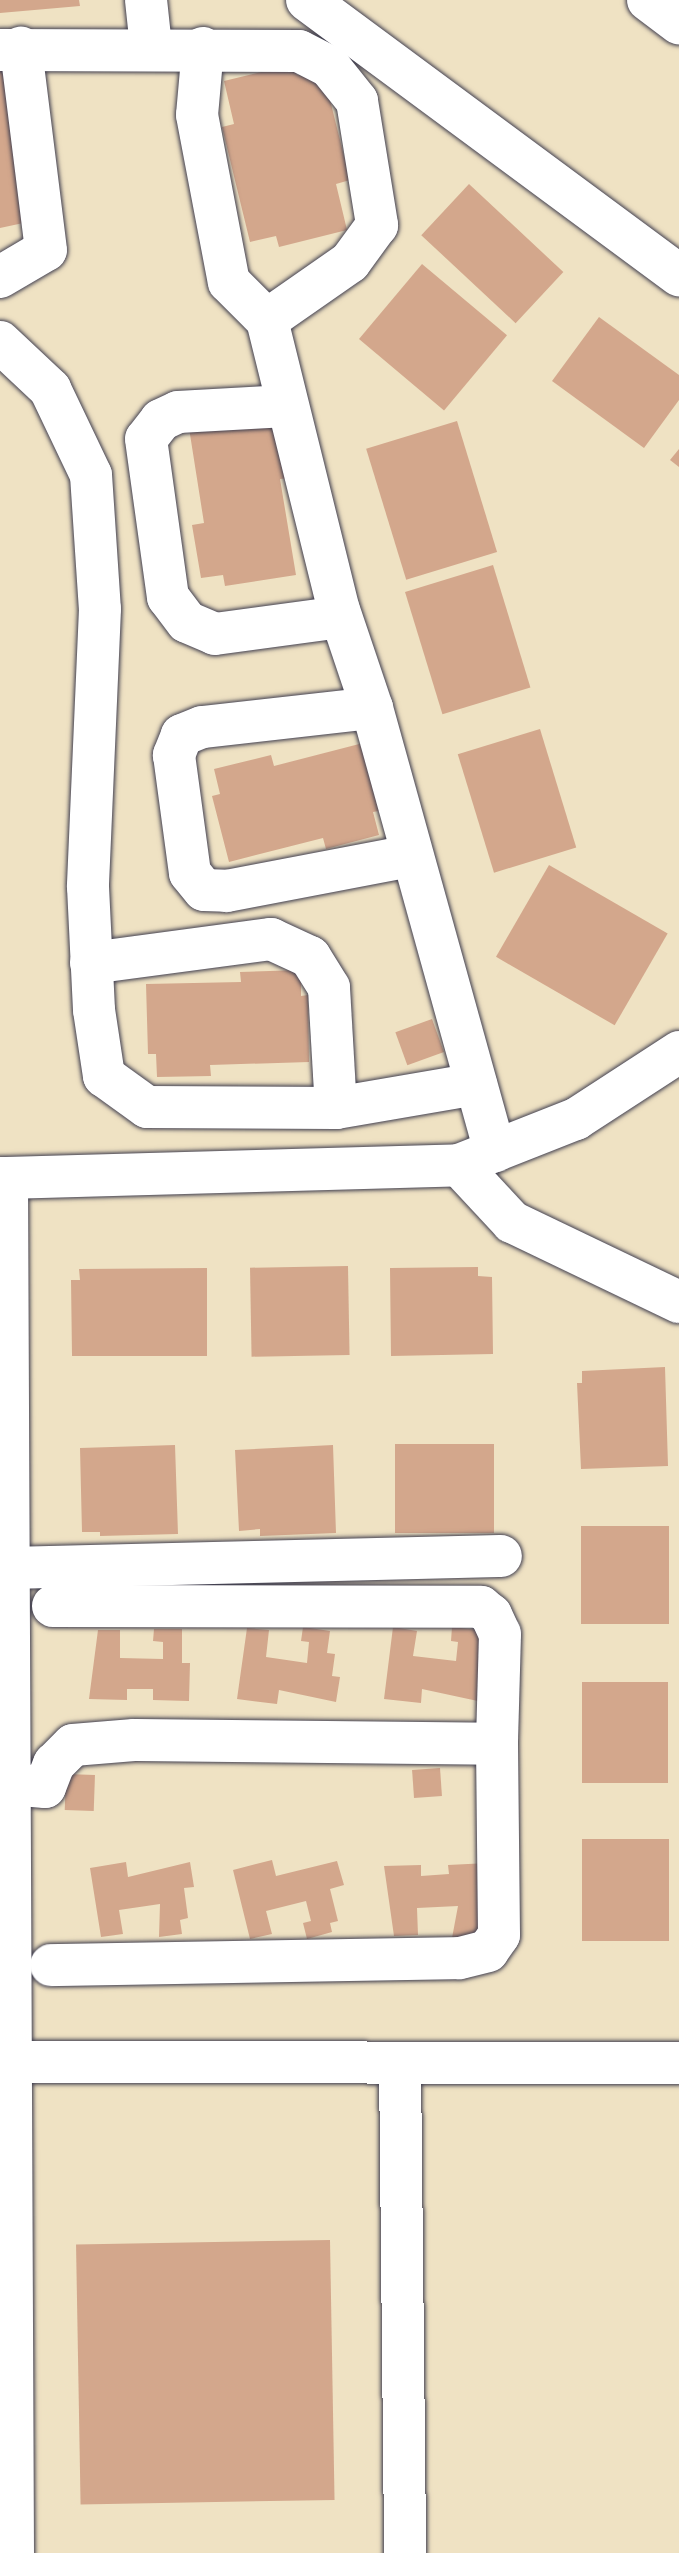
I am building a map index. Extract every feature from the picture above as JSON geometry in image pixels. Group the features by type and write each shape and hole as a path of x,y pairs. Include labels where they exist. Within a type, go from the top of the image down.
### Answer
{"street":[{"path":"146,0 151,47"},
{"path":"307,0 679,275"},
{"path":"648,0 679,23"},
{"path":"0,277 46,250 11,49 151,47 299,51 329,66 357,101 377,225 350,262 267,320"},
{"path":"203,48 197,115 229,282 267,320 341,617 372,708 410,856 476,1084 477,1158 512,1222 679,1302"},
{"path":"0,342 50,389 91,475 100,609 88,887 91,963 104,1076 147,1107 336,1108 476,1084"},
{"path":"286,406 178,412 161,420 146,439 168,597 187,622 215,634 341,617"},
{"path":"372,708 202,727 182,735 174,755 190,873 204,890 227,891 410,856"},
{"path":"91,963 271,939 310,957 329,988 336,1108"},
{"path":"13,2553 6,2062 10,1784 4,1178 477,1158 576,1119 679,1052"},
{"path":"9,1568 501,1556"},
{"path":"51,1965 459,1958 488,1951 499,1935 497,1744 500,1634 491,1615 481,1607 53,1606"},
{"path":"10,1784 45,1787 54,1764 73,1745 134,1740 497,1744"},
{"path":"6,2062 679,2063"},
{"path":"400,2063 405,2553"}],"building":[{"path":"0,0 79,0 80,6 0,13"},
{"path":"7,60 28,222 0,228 0,62"},
{"path":"294,64 297,75 322,68 350,180 336,184 347,230 279,247 276,236 250,242 222,127 234,124 224,81"},
{"path":"469,184 563,272 516,323 421,235"},
{"path":"422,264 507,335 444,410 359,339"},
{"path":"599,317 679,375 679,400 644,448 552,381"},
{"path":"457,421 497,552 406,580 366,449"},
{"path":"283,423 292,478 280,479 296,575 225,586 223,575 201,578 192,525 204,523 189,428"},
{"path":"679,449 679,467 670,460"},
{"path":"493,565 530,687 442,714 405,592"},
{"path":"540,729 576,848 494,873 458,754"},
{"path":"367,742 384,810 373,812 379,835 326,849 323,838 229,862 212,796 220,794 214,769 271,755 274,766"},
{"path":"549,865 668,933 615,1025 496,957"},
{"path":"301,970 301,996 308,995 309,1062 210,1065 211,1076 157,1077 156,1054 148,1054 146,984 241,982 240,972"},
{"path":"432,1019 444,1052 407,1065 395,1032"},
{"path":"348,1266 350,1355 252,1357 250,1268"},
{"path":"478,1267 478,1276 492,1277 493,1354 391,1356 390,1268"},
{"path":"207,1268 207,1356 72,1356 71,1280 80,1280 79,1269"},
{"path":"665,1367 668,1466 581,1469 577,1383 582,1383 582,1371"},
{"path":"395,1444 494,1444 494,1533 395,1533"},
{"path":"175,1445 178,1534 100,1536 100,1532 82,1532 80,1448"},
{"path":"333,1445 336,1533 260,1536 260,1529 239,1531 235,1450"},
{"path":"581,1526 669,1526 669,1624 581,1624"},
{"path":"303,1627 330,1631 327,1653 335,1654 332,1676 340,1677 336,1702 279,1690 277,1704 237,1699 247,1628 269,1630 266,1657 307,1663 309,1642 301,1641"},
{"path":"393,1627 417,1631 413,1656 456,1661 458,1642 451,1641 452,1627 478,1630 487,1703 422,1689 421,1703 384,1699"},
{"path":"154,1629 182,1629 182,1663 190,1663 189,1701 153,1700 153,1689 127,1689 127,1700 89,1699 98,1630 120,1630 120,1658 163,1659 163,1642 153,1641"},
{"path":"582,1682 668,1682 668,1783 582,1783"},
{"path":"440,1768 442,1796 414,1798 412,1770"},
{"path":"66,1774 95,1775 94,1811 65,1810"},
{"path":"582,1839 669,1839 669,1941 582,1941"},
{"path":"272,1860 276,1876 337,1861 344,1885 330,1889 338,1921 330,1923 332,1932 307,1939 303,1923 311,1921 306,1901 266,1911 272,1934 250,1939 233,1870"},
{"path":"126,1862 128,1877 190,1862 194,1887 184,1888 188,1918 180,1920 182,1934 159,1937 160,1904 119,1910 123,1934 101,1937 90,1868"},
{"path":"488,1863 480,1937 452,1938 458,1906 417,1908 418,1935 394,1936 384,1866 421,1865 421,1876 449,1874 448,1865"},
{"path":"330,2240 335,2500 81,2504 76,2244"}]}
